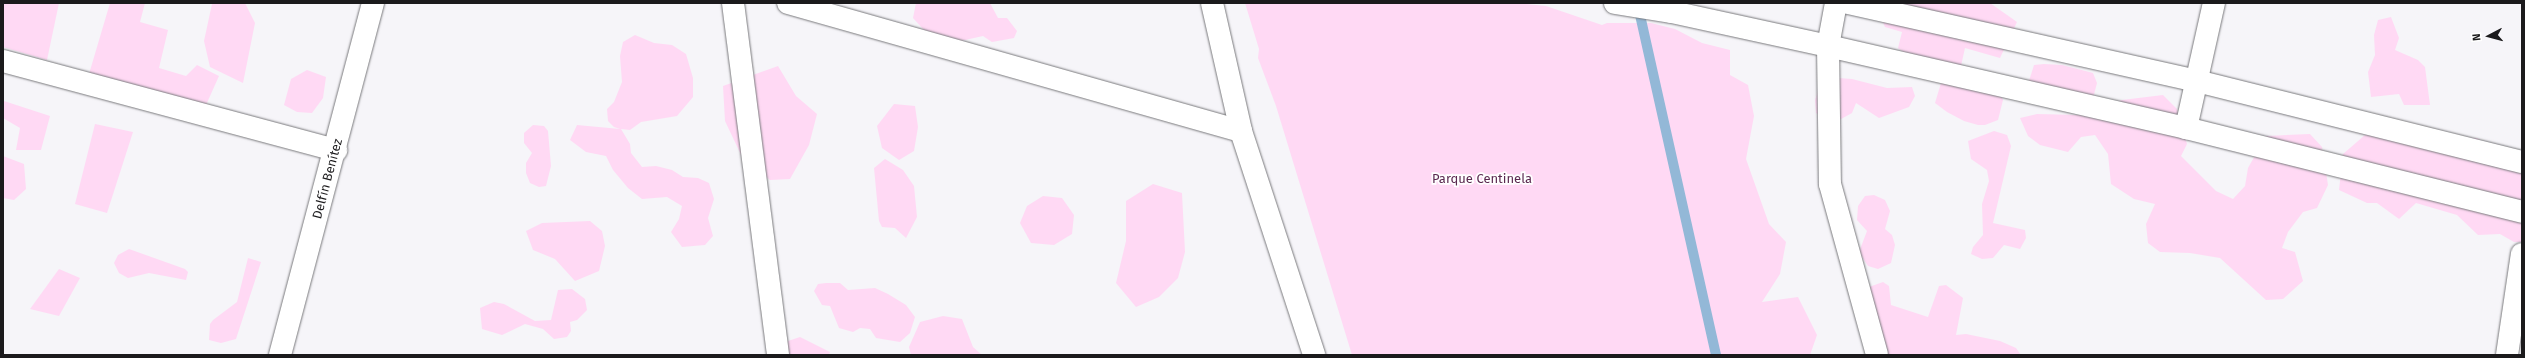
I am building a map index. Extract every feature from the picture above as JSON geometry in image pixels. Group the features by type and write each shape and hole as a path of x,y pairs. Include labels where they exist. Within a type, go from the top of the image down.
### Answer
{"street":[{"name":"Delfín Benítez","path":"280,355 336,150 372,3"},
{"path":"734,3 778,355"},
{"path":"788,3 1241,131"},
{"path":"1212,3 1241,131 1314,355"},
{"path":"1616,3 1672,12 1828,46 2186,128 2522,212"},
{"path":"1836,3 1828,46 1830,184 1877,355"},
{"path":"1848,3 2197,81 2522,162"},
{"path":"2186,128 2214,3"},
{"path":"3,61 336,150"},
{"path":"2507,355 2522,254"}],"green space":[{"path":"3,3 59,3 47,60 3,47"},
{"path":"110,3 145,3 140,22 168,30 159,68 186,76 197,65 219,76 206,105 89,74"},
{"path":"245,3 255,23 243,83 210,67 204,41 212,4"},
{"path":"916,3 990,3 998,18 1007,18 1017,31 1014,38 992,42 983,36 956,42 924,30 913,18"},
{"name":"Parque Centinela","path":"1245,3 1516,3 1546,6 1602,25 1607,23 1651,23 1675,29 1702,43 1730,50 1730,75 1748,85 1754,116 1746,159 1769,224 1786,242 1780,274 1762,302 1798,297 1817,335 1810,355 1352,355 1276,106 1258,58 1259,49"},
{"path":"1875,3 1990,3 2017,22 2000,58 1965,48 1961,66 1910,57 1898,48 1902,32 1885,27"},
{"path":"2391,17 2399,38 2395,50 2418,60 2425,67 2430,105 2404,105 2399,94 2371,97 2368,72 2375,55 2374,35 2378,20"},
{"path":"635,35 654,43 672,45 686,54 693,78 693,97 677,116 641,122 630,130 621,129 630,144 631,153 642,167 656,166 672,170 683,177 698,178 709,183 714,199 708,218 713,236 705,245 682,247 671,232 679,219 682,206 667,197 642,199 628,188 613,170 606,156 586,152 570,140 577,125 620,129 614,127 608,121 607,109 614,102 622,82 620,56 623,42"},
{"path":"2034,65 2062,65 2093,73 2097,83 2092,102 2028,84"},
{"path":"778,66 796,96 817,114 809,145 790,179 770,180 742,157 725,121 723,86"},
{"path":"307,70 326,77 323,98 312,113 297,112 284,105 291,79"},
{"path":"1838,78 1852,79 1887,88 1912,87 1915,96 1909,107 1879,118 1856,103 1852,113 1841,119 1828,121 1816,113 1815,100 1819,88"},
{"path":"1941,83 1999,91 2003,100 1998,120 1985,125 1978,125 1964,121 1947,112 1935,103"},
{"path":"2163,95 2177,109 2187,144 2181,156 2216,191 2233,199 2245,186 2248,168 2266,136 2310,134 2322,147 2328,185 2317,208 2303,212 2288,232 2282,248 2295,252 2303,281 2283,299 2266,300 2220,258 2190,253 2160,252 2148,243 2146,224 2155,204 2134,199 2111,184 2108,154 2095,135 2081,137 2068,152 2040,145 2028,136 2020,118 2037,114 2078,115 2122,100"},
{"path":"4,101 50,116 41,150 16,150 20,128 3,118"},
{"path":"894,104 915,106 918,127 914,151 899,160 882,148 877,126"},
{"path":"95,124 133,132 107,213 75,204"},
{"path":"533,125 544,126 548,131 551,166 546,186 539,187 530,183 526,173 526,163 532,153 524,143 524,133"},
{"path":"1994,131 2007,135 2011,146 1993,223 2025,230 2026,238 2020,249 2004,245 1993,258 1982,259 1971,254 1973,247 1983,235 1982,204 1989,181 1987,170 1971,159 1968,141"},
{"path":"2365,135 2477,138 2489,146 2522,154 2522,242 2514,242 2500,234 2478,235 2457,215 2416,203 2399,219 2377,203 2367,203 2339,190 2343,154"},
{"path":"3,156 24,164 26,189 14,200 3,198"},
{"path":"885,159 903,170 914,186 917,217 906,238 895,228 882,227 879,221 874,168"},
{"path":"1153,184 1182,193 1185,252 1178,278 1159,297 1136,307 1116,283 1126,241 1126,201"},
{"path":"1874,195 1885,200 1890,211 1885,229 1892,235 1895,245 1891,263 1878,269 1868,266 1859,252 1867,231 1857,220 1858,206 1865,196"},
{"path":"1043,196 1062,198 1074,215 1072,234 1054,245 1031,243 1020,223 1027,206"},
{"path":"590,221 602,231 605,246 599,271 575,281 555,259 533,250 526,231 542,223"},
{"path":"129,249 185,269 188,272 186,280 149,273 128,278 119,273 114,263 118,255"},
{"path":"248,258 261,262 236,339 221,343 209,340 210,324 213,320 237,302"},
{"path":"59,269 80,278 59,316 30,309"},
{"path":"1883,282 1889,286 1891,305 1928,317 1939,286 1946,285 1963,298 1956,335 1966,334 2000,341 2016,348 2021,355 1888,355 1870,302 1869,287"},
{"path":"840,283 848,290 875,288 888,294 906,305 915,317 910,333 900,342 876,338 870,329 860,328 853,332 839,328 830,306 822,305 814,291 818,284"},
{"path":"572,289 585,299 587,310 577,320 570,322 571,331 567,337 554,339 543,329 525,324 502,335 482,329 480,308 494,302 504,304 535,321 551,320 558,290"},
{"path":"943,316 962,319 973,347 982,355 911,355 909,347 920,322"},
{"path":"800,337 830,352 829,355 781,355 785,342"}],"waterway":[{"path":"1638,6 1716,355"}]}
